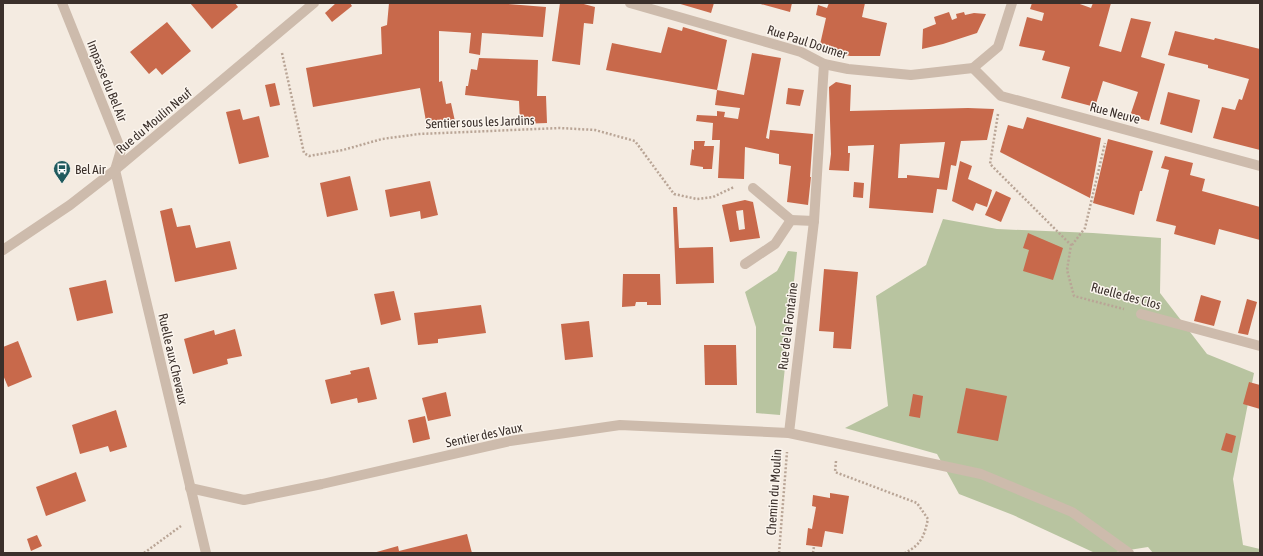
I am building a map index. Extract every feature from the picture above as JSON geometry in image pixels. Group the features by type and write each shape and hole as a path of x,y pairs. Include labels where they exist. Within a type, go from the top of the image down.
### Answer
{"street":[{"name":"Impasse du Bel Air","path":"62,3 121,150 115,170"},
{"name":"Rue du Moulin Neuf","path":"3,250 70,205 115,170 314,3"},
{"name":"Rue Paul Doumer","path":"630,3 801,52 824,64 848,69 911,75 973,68"},
{"path":"973,68 998,47 1012,3"},
{"name":"Rue de la Fontaine","path":"789,434 814,222 824,64"},
{"name":"Rue Neuve","path":"973,68 1001,96 1260,166"},
{"name":"Ruelle aux Chevaux","path":"115,170 206,553"},
{"path":"753,188 791,220 814,222"},
{"path":"745,264 775,244 791,220"},
{"name":"Ruelle des Clos","path":"1141,314 1260,346"},
{"name":"Sentier des Vaux","path":"190,488 244,500 322,484 510,441 620,425 789,434 981,474 1072,512 1129,553"}],"path":[{"name":"Sentier sous les Jardins","path":"278,33 304,153 309,156 343,150 382,139 418,134 560,128 595,130 635,142 674,194 697,199 712,197 733,187 753,188"},
{"path":"1001,96 990,164 1072,245 1085,228 1109,125"},
{"name":"Ruelle des Clos","path":"1072,245 1067,270 1074,296 1141,314"},
{"name":"Chemin du Moulin","path":"779,553 789,434"},
{"path":"838,444 834,472 917,503 928,519 924,537 911,550 905,553"},
{"path":"144,553 196,515"},
{"path":"813,553 814,546"}],"green space":[{"path":"943,219 997,229 1093,233 1161,238 1160,293 1207,354 1254,373 1233,479 1243,545 1260,549 1260,553 1153,553 1148,547 1110,553 1095,553 1013,515 959,494 937,454 845,428 888,406 876,296 926,265"},
{"path":"788,251 797,252 780,415 756,413 756,327 745,292 777,271"}],"building":[{"path":"190,3 235,3 238,7 212,29"},
{"path":"336,3 350,3 352,6 332,22 325,13"},
{"path":"389,3 497,3 546,7 543,37 482,33 480,55 469,53 471,33 439,31 439,82 442,81 446,104 451,103 456,126 427,127 420,88 313,107 306,68 382,54 381,27 387,25"},
{"path":"560,3 580,3 595,7 593,24 584,23 580,65 552,61"},
{"path":"677,3 714,3 711,13"},
{"path":"757,3 792,3 790,12"},
{"path":"829,3 865,3 862,17 887,23 880,56 850,56 819,49 826,18 816,15 818,5 827,8"},
{"path":"1032,3 1077,3 1091,8 1093,3 1111,3 1099,46 1121,52 1131,18 1151,22 1141,57 1165,64 1149,121 1130,116 1138,92 1103,81 1095,107 1061,98 1070,67 1042,60 1045,51 1019,46 1027,17 1042,21 1044,13 1030,9"},
{"path":"949,12 952,20 957,18 956,14 964,12 965,15 974,13 986,14 977,33 922,49 923,29 936,24 934,17"},
{"path":"167,22 191,51 162,75 156,68 149,74 130,52"},
{"path":"668,27 682,31 683,27 727,40 717,90 606,70 612,43 661,53"},
{"path":"1175,31 1214,40 1215,38 1260,49 1260,150 1213,138 1222,107 1235,110 1239,99 1242,100 1249,79 1208,68 1208,65 1168,55"},
{"path":"752,53 781,58 766,138 769,139 770,130 813,134 808,205 787,202 791,166 779,164 779,154 745,147 744,179 718,178 720,140 712,140 713,123 696,121 697,115 717,116 717,111 725,112 724,117 738,119 740,108 715,105 717,90 744,95"},
{"path":"479,58 538,60 537,96 546,96 547,123 520,124 519,101 465,95 471,69 477,70"},
{"path":"836,82 851,85 850,111 968,108 994,109 987,140 961,141 956,166 951,165 947,190 937,189 933,213 869,208 874,145 848,146 848,153 850,153 849,171 829,170 831,154 829,87","holes":["945,142 939,178 907,175 907,178 898,178 900,144"]},
{"path":"275,83 280,105 270,107 265,85"},
{"path":"788,88 804,90 800,106 786,104"},
{"path":"1168,92 1200,100 1192,133 1160,124"},
{"path":"240,109 243,120 259,116 269,157 239,164 226,112"},
{"path":"1027,117 1101,138 1090,198 1000,152 1008,125 1023,129"},
{"path":"1108,139 1153,151 1134,215 1093,203"},
{"path":"694,141 705,141 704,146 714,146 712,169 703,169 703,167 690,165 692,149 694,150"},
{"path":"1165,156 1193,163 1190,175 1205,179 1202,191 1260,207 1260,240 1219,229 1215,245 1174,234 1176,226 1156,221 1169,170 1161,168"},
{"path":"960,161 972,166 968,179 992,190 987,207 976,203 973,211 952,201"},
{"path":"350,176 358,210 327,217 320,183"},
{"path":"430,181 438,215 421,219 420,211 390,217 385,190"},
{"path":"854,182 864,183 863,198 853,197"},
{"path":"996,191 1011,198 1001,222 985,215"},
{"path":"745,200 753,202 760,238 730,242 722,205","holes":["743,210 745,229 739,230 736,211"]},
{"path":"673,207 677,207 679,248 713,247 714,283 676,284"},
{"path":"172,208 177,227 190,225 196,248 230,241 237,269 175,282 160,211"},
{"path":"1028,233 1063,248 1053,280 1023,271 1029,250 1023,248"},
{"path":"824,269 858,272 851,349 833,348 834,332 819,331"},
{"path":"623,274 660,274 661,305 647,305 647,302 636,302 635,306 622,307"},
{"path":"106,280 113,313 77,321 69,288"},
{"path":"394,291 401,320 381,325 374,294"},
{"path":"1201,295 1221,301 1214,326 1194,321"},
{"path":"1247,299 1257,302 1248,335 1238,333"},
{"path":"481,305 486,333 438,339 438,343 418,345 414,313"},
{"path":"589,321 593,357 565,360 561,324"},
{"path":"235,329 242,356 227,359 228,364 193,374 184,339 214,330 215,335"},
{"path":"18,341 32,377 8,387 3,375 3,347"},
{"path":"704,345 736,345 737,385 705,385"},
{"path":"369,367 377,399 358,403 357,398 331,404 325,380 351,374 350,371"},
{"path":"1249,382 1260,385 1260,409 1243,404"},
{"path":"966,388 1007,396 998,441 957,433"},
{"path":"446,392 451,416 428,421 422,398"},
{"path":"913,394 923,396 920,418 909,416"},
{"path":"116,410 127,447 110,452 108,446 80,454 72,425"},
{"path":"425,416 430,439 413,443 408,420"},
{"path":"1226,433 1236,436 1232,453 1221,450"},
{"path":"76,472 86,501 46,516 36,487"},
{"path":"830,493 849,496 843,534 825,531 822,547 806,545 808,528 812,529 816,507 812,506 813,495 830,498"},
{"path":"467,534 472,553 373,553 398,546 399,551"},
{"path":"37,535 42,546 31,551 27,539"}],"place":[{"name":"Bel Air","path":"62,184"}]}
